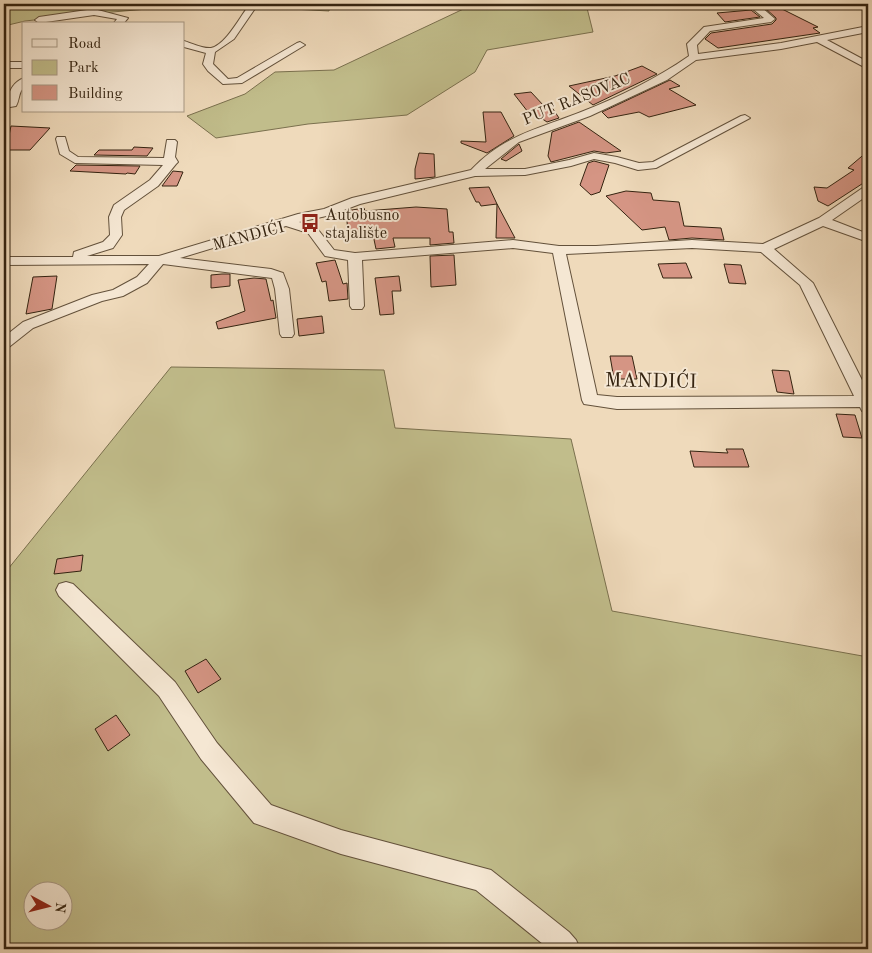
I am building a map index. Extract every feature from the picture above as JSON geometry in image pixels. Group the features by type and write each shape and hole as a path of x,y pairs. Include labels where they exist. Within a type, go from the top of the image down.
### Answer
{"street":[{"path":"185,44 211,51 221,48 230,40 254,4"},
{"path":"694,57 692,44 708,29 771,19 756,7"},
{"path":"39,20 94,12 124,18 119,22"},
{"name":"PUT RASOVAC","path":"475,173 484,163 515,140 586,114 664,78 694,57 712,56 868,29"},
{"path":"852,31 868,40"},
{"path":"817,38 868,66"},
{"path":"211,51 208,64 226,82 239,81 300,45"},
{"path":"4,65 22,65"},
{"path":"8,103 14,91 22,83"},
{"path":"8,103 22,99"},
{"name":"PUT RASOVAC","path":"286,222 327,212 356,201 475,173 525,172 571,163 594,156 618,160 638,167 656,165 745,118"},
{"path":"61,138 64,152 75,160 172,162"},
{"path":"171,142 169,157 172,162"},
{"name":"MANDIĆI","path":"60,261 108,245 116,235 115,217 118,208 154,183 172,162"},
{"name":"MANDIĆI","path":"160,260 286,222 312,230 330,253 354,258 513,244 559,250 596,250 692,244 765,248 823,221 868,190"},
{"path":"823,221 868,238"},
{"name":"MANDIĆI","path":"559,250 590,400 617,403 866,404 806,283 765,248"},
{"path":"354,258 357,306"},
{"path":"4,344 28,325 97,298 118,293 142,280 160,260"},
{"name":"MANDIĆI","path":"4,262 160,260 271,273 278,276 282,289 287,334"},
{"path":"66,590 167,689 209,751 263,814 341,842 482,879 560,941 567,949"}],"green space":[{"path":"4,4 330,4 329,11 194,5 25,21 4,26"},
{"path":"474,4 586,4 593,32 487,50 475,72 407,115 308,124 216,138 187,116 245,94 275,72 334,70"},
{"path":"171,367 384,370 395,428 571,439 612,611 868,657 868,949 4,949 4,574"}],"building":[{"path":"778,7 818,27 813,28 820,33 718,48 705,39 711,33 772,24 776,18 765,8"},
{"path":"751,10 760,17 725,22 717,13"},
{"path":"642,66 657,74 593,105 569,86 615,76"},
{"path":"670,80 680,86 669,89 696,105 649,117 639,112 608,118 602,112"},
{"path":"531,92 544,106 551,106 559,118 547,122 532,112 528,112 514,94"},
{"path":"483,112 501,112 514,136 487,153 461,143 461,141 486,142"},
{"path":"579,122 621,151 606,153 594,151 551,162 548,156 552,132"},
{"path":"11,126 50,128 30,150 6,150"},
{"path":"519,144 522,151 506,161 501,159"},
{"path":"134,147 153,148 147,156 94,155 99,150 132,150"},
{"path":"868,151 868,180 828,206 818,201 814,187 827,188 854,170 848,168"},
{"path":"419,153 434,154 435,177 415,179 415,169"},
{"path":"594,161 609,165 600,192 591,195 580,185 588,163"},
{"path":"76,165 140,166 135,174 70,171"},
{"path":"173,171 183,172 177,186 162,186"},
{"path":"489,187 497,204 481,206 479,202 476,202 469,188"},
{"path":"626,191 651,193 653,200 679,202 684,226 721,228 724,240 692,238 669,240 665,227 642,230 606,196"},
{"path":"497,204 515,238 496,238"},
{"path":"416,207 447,209 449,232 453,232 454,243 430,245 430,238 393,238 395,247 376,249 372,230 348,232 346,211 364,208 365,211"},
{"path":"454,255 456,285 431,287 430,256"},
{"path":"335,260 343,284 347,283 348,299 329,301 326,281 322,282 316,263"},
{"path":"686,263 692,278 663,278 658,264"},
{"path":"724,264 741,265 746,284 729,283"},
{"path":"230,274 230,286 211,288 211,275"},
{"path":"57,276 52,309 26,314 33,277"},
{"path":"399,276 401,291 392,291 394,314 380,315 375,278"},
{"path":"266,279 271,301 273,300 276,318 218,329 216,322 245,311 238,280"},
{"path":"322,316 324,333 299,336 297,319"},
{"path":"610,356 632,356 637,379 614,379"},
{"path":"772,370 789,371 794,394 777,392"},
{"path":"836,414 855,415 862,438 843,437"},
{"path":"726,449 743,449 749,467 694,467 690,451 728,453"},
{"path":"83,555 81,571 54,574 57,559"},
{"path":"206,659 221,679 198,693 185,671"},
{"path":"116,715 130,735 108,751 95,729"}],"place":[{"name":"Autobusno stajalište","path":"310,223"}]}
